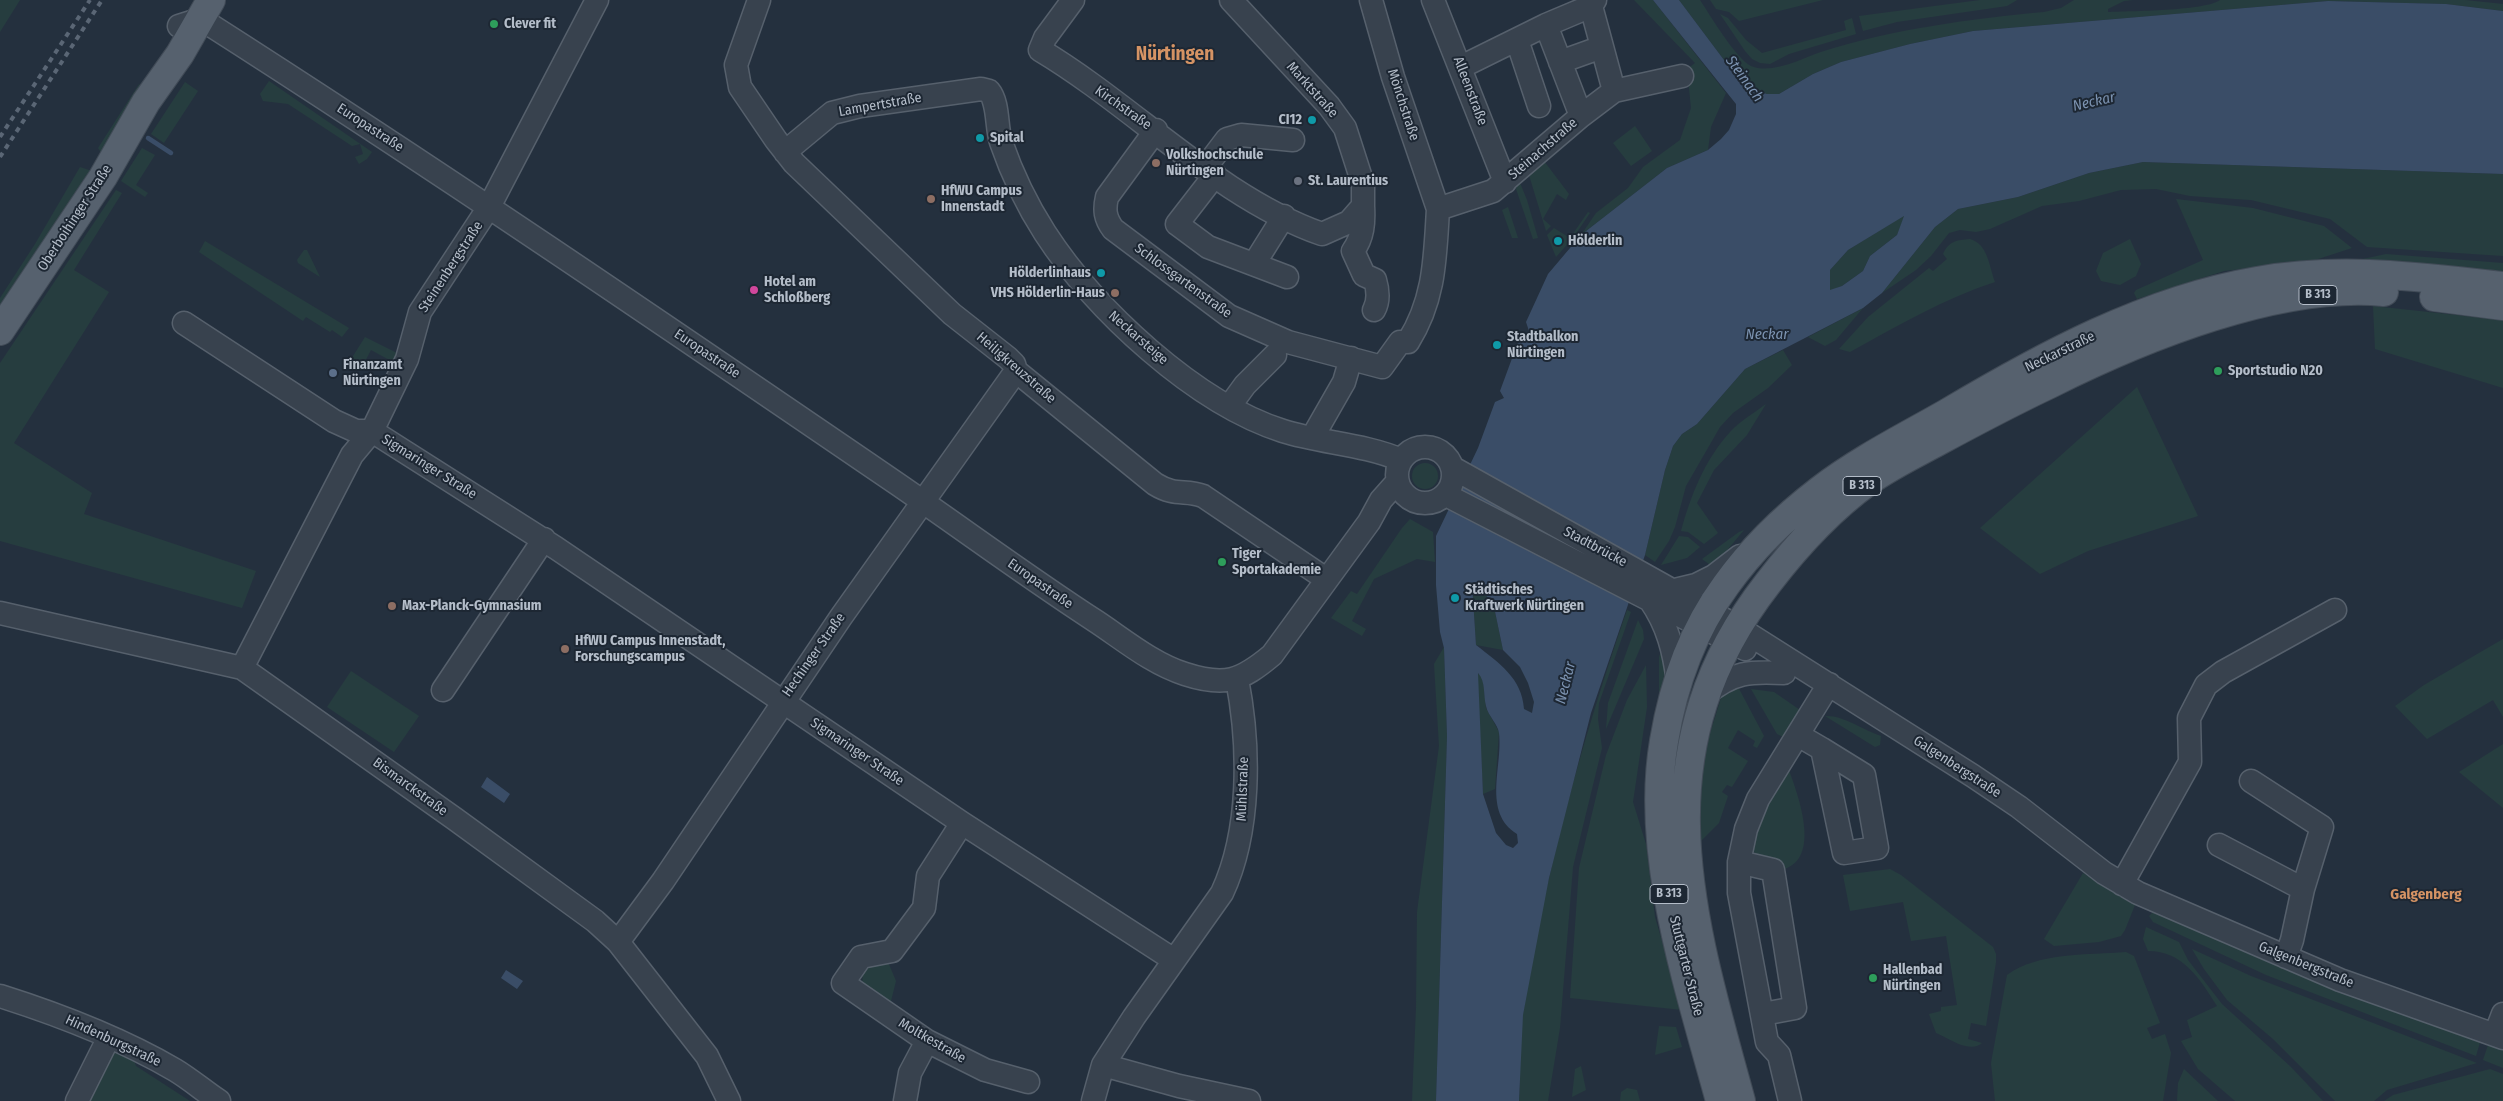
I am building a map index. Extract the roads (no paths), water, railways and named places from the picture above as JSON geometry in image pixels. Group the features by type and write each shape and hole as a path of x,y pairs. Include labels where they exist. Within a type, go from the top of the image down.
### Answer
{"main road":[{"name":"Oberboihinger Straße","path":"0,331 103,177 146,102 180,54 196,9"},
{"name":"Neckarstraße","path":"1706,618 1726,585 1762,545 1807,501 1848,471 1990,387 2072,345 2127,320 2211,290 2302,275 2382,273 2503,286"},
{"name":"Neckarstraße","path":"1733,632 1788,557 1843,501 1893,466 2057,380 2139,344 2225,313 2288,298 2337,292 2375,291 2503,306"},
{"path":"2127,320 2139,344"},
{"path":"1762,545 1788,557"},
{"name":"Stuttgarter Straße","path":"1706,618 1678,682 1664,742 1660,777 1659,817 1668,892 1679,945 1720,1101"},
{"name":"Stuttgarter Straße","path":"1733,632 1706,694 1692,742 1688,769 1685,825 1688,864 1698,937 1741,1101"}],"street":[{"name":"Steinenbergstraße","path":"242,668 352,455 372,431 407,359 420,312 489,207 597,0"},
{"name":"Heiligkreuzstraße","path":"759,0 736,65 740,87 785,152 952,314 1008,358 1014,364 1016,371 1155,484 1174,493 1189,493 1203,496 1326,579"},
{"name":"Kirchstraße","path":"1073,0 1045,38 1040,50 1156,130 1210,172 1243,195 1322,234 1349,222 1363,206"},
{"name":"Mönchstraße","path":"1372,0 1393,77 1438,209 1438,242 1433,283 1426,303 1408,342 1400,342 1382,367"},
{"name":"Alleenstraße","path":"1433,0 1505,182"},
{"name":"Marktstraße","path":"1233,2 1329,106 1345,128 1363,184 1364,224 1360,242 1353,251 1364,275 1375,280 1378,288 1377,305 1374,310"},
{"path":"1460,67 1518,40 1582,4 1602,47 1614,91"},
{"name":"Europastraße","path":"196,9 1155,660 1182,674 1210,681 1224,682 1238,679"},
{"name":"Steinachstraße","path":"1546,24 1580,116"},
{"path":"1518,40 1539,106"},
{"path":"1560,62 1602,47"},
{"name":"Steinachstraße","path":"1505,182 1517,169 1580,116 1614,91 1682,76"},
{"name":"Lampertstraße","path":"785,152 832,113 860,106 981,89 988,91"},
{"name":"Neckarsteige","path":"988,91 993,98 1000,139 1024,196 1045,233 1075,276 1126,329 1185,378 1229,407 1260,422 1312,438 1382,454 1399,471"},
{"name":"Schlossgartenstraße","path":"1156,130 1107,197 1104,208 1106,220 1113,229 1229,316 1288,342 1382,367"},
{"path":"1287,276 1208,247 1178,224 1210,172 1227,139 1241,135 1293,140"},
{"path":"1438,209 1493,191 1505,182"},
{"path":"1254,264 1284,216"},
{"name":"Sigmaringer Straße","path":"184,323 334,420 356,431 372,431 544,539 962,823 1174,960"},
{"path":"1229,407 1245,385 1275,355"},
{"path":"1312,438 1344,382 1351,358"},
{"name":"Hechinger Straße","path":"618,942 662,881 782,702 1016,371"},
{"path":"1238,679 1254,671 1272,655 1369,522 1381,500 1399,471 1414,449 1422,447 1434,448 1445,454 1456,470 1448,496 1429,504 1410,500 1402,492 1399,471"},
{"name":"Stadtbrücke","path":"1456,470 1706,618 1733,632"},
{"name":"Stadtbrücke","path":"1448,496 1661,590"},
{"path":"1369,522 1389,509 1410,500"},
{"path":"443,690 544,539"},
{"path":"1678,682 1670,639 1660,616 1661,590 1696,585 1722,571 1738,557 1762,545"},
{"path":"2122,884 2190,762 2189,718 2206,685 2223,672 2335,610"},
{"name":"Bismarckstraße","path":"0,613 242,668 350,743 595,921 618,942 707,1056 729,1101"},
{"name":"Galgenbergstraße","path":"1733,632 1784,673 1825,690"},
{"name":"Galgenbergstraße","path":"1733,632 1825,690 1847,713 1888,722 2020,807 2098,868 2122,884 2149,898 2340,980 2499,1037 2503,1014"},
{"name":"Galgenbergstraße","path":"1706,694 1721,682 1737,675 1757,671 1784,673"},
{"name":"Mühlstraße","path":"1093,1101 1103,1065 1222,893 1231,874 1242,831 1244,716 1238,679"},
{"path":"1790,1101 1779,1054 1767,1042 1740,893 1738,862 1758,798 1825,690"},
{"path":"1798,735 1822,749"},
{"path":"2251,781 2322,827 2303,888 2292,940 2286,957"},
{"name":"Moltkestraße","path":"962,823 928,876 924,908 892,951 861,957 843,984 927,1041 985,1070 1028,1082"},
{"path":"2219,845 2303,888"},
{"path":"1738,862 1773,870 1781,915 1795,1008 1763,1014"},
{"name":"Hindenburgstraße","path":"0,996 58,1014 109,1037 175,1070 219,1101"},
{"path":"77,1101 109,1037"},
{"path":"905,1101 910,1073 927,1041"},
{"path":"1103,1065 1179,1086 1249,1101"}],"water":[{"name":"Neckar","path":"1653,0 1679,0 1736,76 1749,89 1767,94 1779,94 1813,74 1841,62 1910,44 1973,31 2328,1 2446,4 2503,11 2503,174 2143,162 2089,173 2018,197 1958,209 1935,227 1882,293 1863,308 1745,369 1697,424 1682,434 1673,446 1665,470 1645,555 1591,713 1549,878 1523,1015 1519,1101 1436,1101 1447,736 1444,648 1440,632 1436,585 1436,536 1478,448 1495,402 1504,398 1500,391 1521,334 1529,331 1526,322 1548,274 1581,235 1667,168 1708,150 1721,139 1729,130 1736,114 1736,104","holes":["1904,216 1897,235 1870,256 1863,271 1842,286 1830,290 1830,270 1848,250","1472,583 1493,602 1503,650 1520,667 1528,683 1534,702 1532,713 1524,709 1519,688 1508,672 1476,645","1478,673 1483,684 1487,710 1499,733 1497,801 1500,814 1506,825 1517,834 1518,843 1513,848 1506,845 1496,833 1483,794"]},
{"path":"487,777 510,794 504,803 481,787"},
{"path":"506,970 523,981 517,989 501,978"}],"waterway":[{"path":"148,138 171,153"}],"railway":[{"path":"0,137 90,0"},
{"path":"0,157 102,0"}],"place":[{"name":"Clever fit","path":"494,24"},
{"name":"CI12","path":"1312,120"},
{"name":"Spital","path":"980,138"},
{"name":"Volkshochschule Nürtingen","path":"1156,163"},
{"name":"St. Laurentius","path":"1298,181"},
{"name":"HfWU Campus Innenstadt","path":"931,199"},
{"name":"Hölderlin","path":"1558,241"},
{"name":"Hölderlinhaus","path":"1101,273"},
{"name":"Hotel am Schloßberg","path":"754,290"},
{"name":"VHS Hölderlin-Haus","path":"1115,293"},
{"name":"Stadtbalkon Nürtingen","path":"1497,345"},
{"name":"Sportstudio N20","path":"2218,371"},
{"name":"Finanzamt Nürtingen","path":"333,373"},
{"name":"Tiger Sportakademie","path":"1222,562"},
{"name":"Städtisches Kraftwerk Nürtingen","path":"1455,598"},
{"name":"Max-Planck-Gymnasium","path":"392,606"},
{"name":"HfWU Campus Innenstadt, Forschungscampus","path":"565,649"},
{"name":"Hallenbad Nürtingen","path":"1873,978"}],"district":[{"name":"Nürtingen","path":"1175,55"},
{"name":"Galgenberg","path":"2426,895"}],"water label":[{"name":"Steinach","path":"1744,79"}]}
